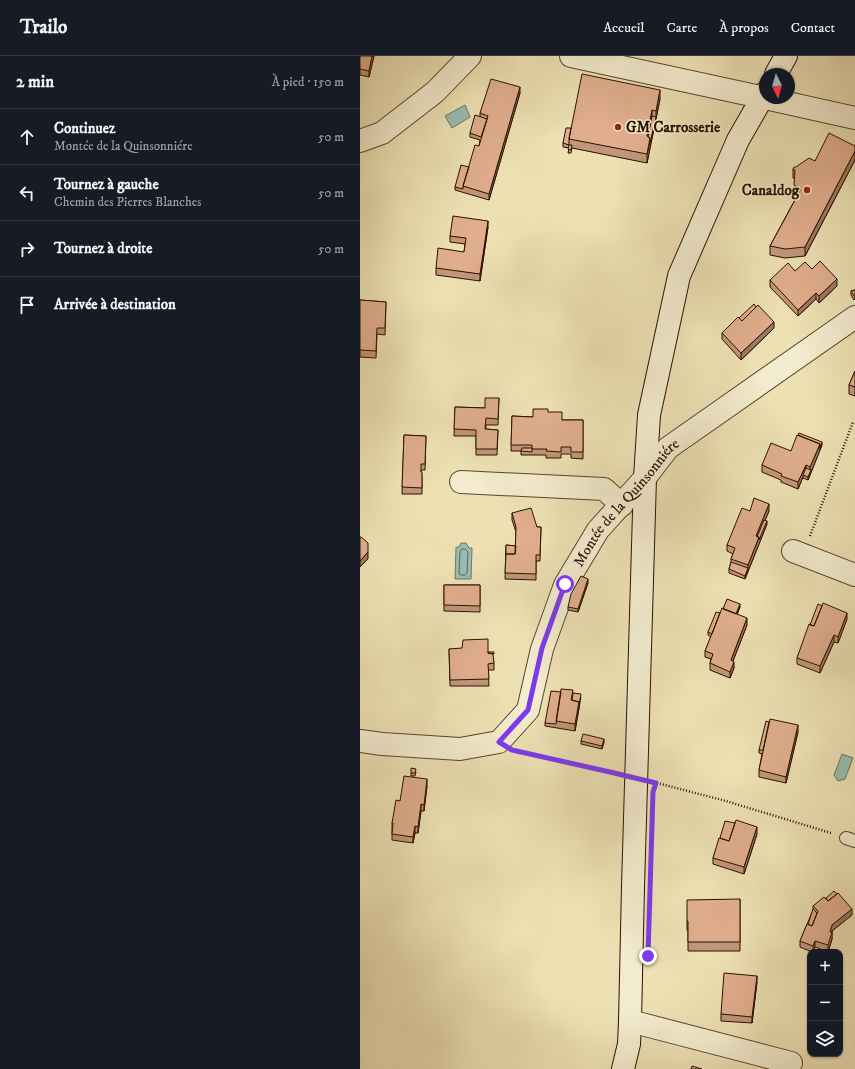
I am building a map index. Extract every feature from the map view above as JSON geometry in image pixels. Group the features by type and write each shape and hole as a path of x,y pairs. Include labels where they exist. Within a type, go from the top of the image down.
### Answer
{"street":[{"path":"360,141 382,133 435,92 470,56"},
{"path":"571,56 759,96"},
{"path":"779,68 786,56"},
{"path":"623,1069 629,1044 633,887 651,782 646,478 649,415 679,276 738,140 760,104"},
{"path":"794,104 855,118"},
{"name":"Montée de la Quinsonniére","path":"499,742 528,710 542,648 565,584 598,530 646,478 668,448 855,317"},
{"path":"461,482 604,489 622,504"},
{"path":"798,553 855,575"},
{"path":"360,741 382,744 460,749 499,742"},
{"path":"630,1021 791,1063"}],"path":[{"path":"798,553 853,422"},
{"path":"499,742 512,750 726,801 851,840"}],"water":[{"path":"465,105 470,117 452,128 445,116"},
{"path":"461,543 466,543 469,548 472,548 471,579 455,579 456,547 459,547"},
{"path":"842,754 853,758 845,779 838,781 834,775"}],"building":[{"path":"360,56 372,56 369,71 360,69"},
{"path":"582,74 660,90 656,111 652,110 647,136 650,138 647,154 569,139"},
{"path":"491,79 520,87 489,194 463,186 475,145 479,146 488,116 480,113"},
{"path":"475,115 487,119 481,137 470,133"},
{"path":"652,116 656,117 650,143 650,138 648,137"},
{"path":"566,128 571,128 569,145 563,143"},
{"path":"829,133 855,146 855,151 805,247 785,249 770,246 801,189 794,185 794,167 809,158 815,161"},
{"path":"569,145 572,145 571,150 568,149"},
{"path":"461,165 469,167 463,189 455,187"},
{"path":"453,216 488,221 480,274 436,268 438,248 464,252 466,238 450,236"},
{"path":"820,261 837,279 819,296 816,293 798,310 770,280 788,263 795,271 805,262 812,269"},
{"path":"855,290 855,296 854,296 851,291"},
{"path":"360,300 386,302 385,328 377,328 376,351 360,350"},
{"path":"754,304 756,307 742,321 739,318"},
{"path":"758,305 774,322 741,353 722,333 738,317 742,321"},
{"path":"855,371 855,387 849,385"},
{"path":"485,398 499,398 498,419 486,418 485,429 498,430 497,449 476,449 476,430 454,429 455,407 485,408"},
{"path":"533,409 548,409 548,412 562,412 562,420 583,420 583,452 571,452 571,447 561,447 561,452 546,451 547,449 532,449 532,445 511,445 512,416 533,417"},
{"path":"799,433 822,442 820,447 820,444 798,435"},
{"path":"404,435 426,436 425,464 421,464 422,488 402,487"},
{"path":"797,435 820,444 810,467 806,465 798,482 781,476 782,474 762,465 771,443 791,451"},
{"path":"522,448 532,448 532,452 521,451"},
{"path":"806,468 811,470 808,477 803,475"},
{"path":"754,498 769,504 756,536 759,537 748,565 731,559 735,548 727,545 742,508 750,511"},
{"path":"531,508 537,527 541,527 540,555 536,555 536,574 505,573 506,554 515,554 516,527 512,513"},
{"path":"764,520 767,521 759,540 759,537 757,537"},
{"path":"360,537 368,543 368,552 360,561"},
{"path":"506,545 516,546 515,554 506,554"},
{"path":"731,562 748,568 745,576 729,569"},
{"path":"581,576 588,579 578,609 568,607 571,594"},
{"path":"444,585 480,585 480,606 444,605"},
{"path":"727,599 740,604 736,614 723,609"},
{"path":"823,603 847,613 838,637 834,635 820,666 797,658 809,624 814,626"},
{"path":"818,604 822,606 814,626 810,625"},
{"path":"722,608 747,618 731,660 734,662 730,672 710,663 713,654 705,651"},
{"path":"716,612 720,613 712,634 708,632"},
{"path":"488,639 488,653 493,654 494,663 488,664 489,679 450,680 449,649 462,648 463,640"},
{"path":"561,689 573,690 571,700 579,702 575,724 556,721"},
{"path":"551,691 561,692 556,724 545,723"},
{"path":"573,693 581,694 579,705 579,702 572,700"},
{"path":"770,719 798,725 786,777 759,770"},
{"path":"766,721 769,722 763,750 759,750"},
{"path":"583,734 604,739 602,746 581,741"},
{"path":"411,768 416,769 415,773 411,773"},
{"path":"404,776 427,779 424,805 421,804 418,827 415,826 413,837 392,834 392,823 396,800 400,801"},
{"path":"736,820 757,827 744,867 713,858 719,838 729,841"},
{"path":"725,821 735,823 729,841 720,838"},
{"path":"834,891 837,894 828,901 826,898"},
{"path":"838,893 852,909 832,925 830,932 832,932 828,945 815,941 813,946 800,941 807,924 812,926 818,911 813,906 824,897 828,901"},
{"path":"740,899 740,942 688,942 687,900"},
{"path":"813,909 817,913 812,926 808,924"},
{"path":"724,973 757,976 752,1017 721,1014"},
{"path":"692,1066 702,1069 691,1069"}],"place":[{"name":"GM Carrosserie","path":"618,127"},
{"name":"Canaldog","path":"807,190"}],"route":[{"path":"565,584 542,648 528,710 499,742 512,750 656,783 653,792 648,956"}]}
